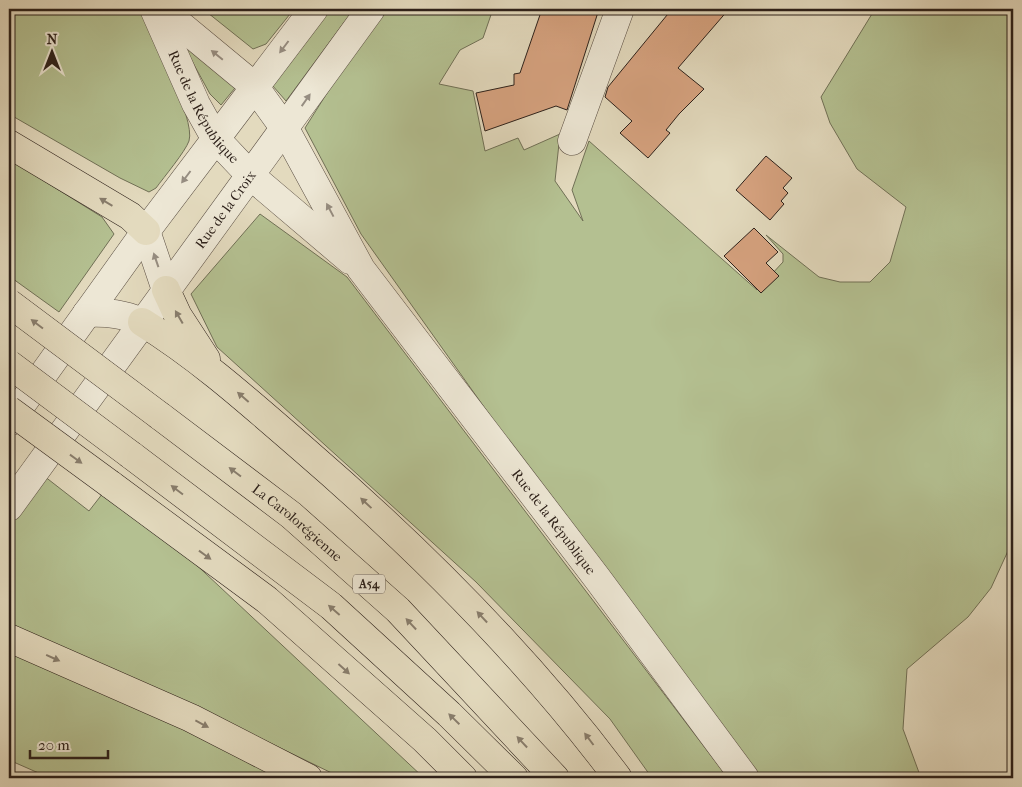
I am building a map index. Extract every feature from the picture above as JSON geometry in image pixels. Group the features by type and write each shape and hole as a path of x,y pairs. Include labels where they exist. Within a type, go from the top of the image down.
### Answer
{"highway":[{"path":"9,144 130,216 146,231"},
{"path":"166,290 178,316 215,372"},
{"name":"La Carolorégienne","path":"9,303 291,515 398,610 555,778"},
{"path":"142,322 215,372 365,503 482,616 583,731 618,778"},
{"path":"9,364 331,606 449,714 514,778"},
{"path":"9,410 267,600 425,740 463,778"},
{"path":"9,638 191,718 308,778"}],"street":[{"name":"Rue de la République","path":"154,9 196,104 215,138 251,176 361,268"},
{"name":"Rue de la République","path":"161,9 254,86 285,129 361,268 598,578 745,778"},
{"path":"9,422 146,231 314,9"},
{"name":"Rue de la Croix","path":"9,506 371,9"},
{"path":"572,141 620,9"},
{"path":"146,231 166,290"},
{"path":"87,312 108,312 125,315 142,322"},
{"path":"9,483 35,469"}],"green space":[{"path":"9,9 139,9 171,75 186,114 189,130 187,146 156,188 149,192 120,178 9,114"},
{"path":"203,9 294,9 266,44 253,49"},
{"path":"330,9 354,9 286,101 272,85"},
{"path":"380,9 493,9 483,38 460,50 439,84 473,91 485,151 518,138 524,150 560,134 555,181 583,221 572,190 589,141 757,290 783,262 783,254 766,235 819,277 840,282 870,282 890,262 906,207 857,169 830,123 821,97 875,9 1013,9 1013,540 991,588 968,617 907,669 903,729 921,778 757,778 674,674 361,234 305,128"},
{"path":"183,38 235,88 221,105 210,94 181,41"},
{"path":"9,159 102,217 114,234 59,312 9,276"},
{"path":"260,214 347,277 728,778 652,778 610,719 476,582 217,347 191,294"},
{"path":"35,469 89,511 110,484 424,778 342,778 204,711 9,633 9,534"},
{"path":"9,635 295,778 50,778 9,760"}],"building":[{"path":"542,9 599,9 567,110 556,106 485,131 476,93 514,85 514,74 520,73"},
{"path":"672,9 729,9 678,68 704,89 666,130 670,133 648,158 620,133 632,121 605,97 608,87"},
{"path":"766,156 792,178 783,188 788,193 781,201 784,204 770,220 736,190"},
{"path":"754,228 778,252 766,263 779,276 761,293 724,256"}]}
